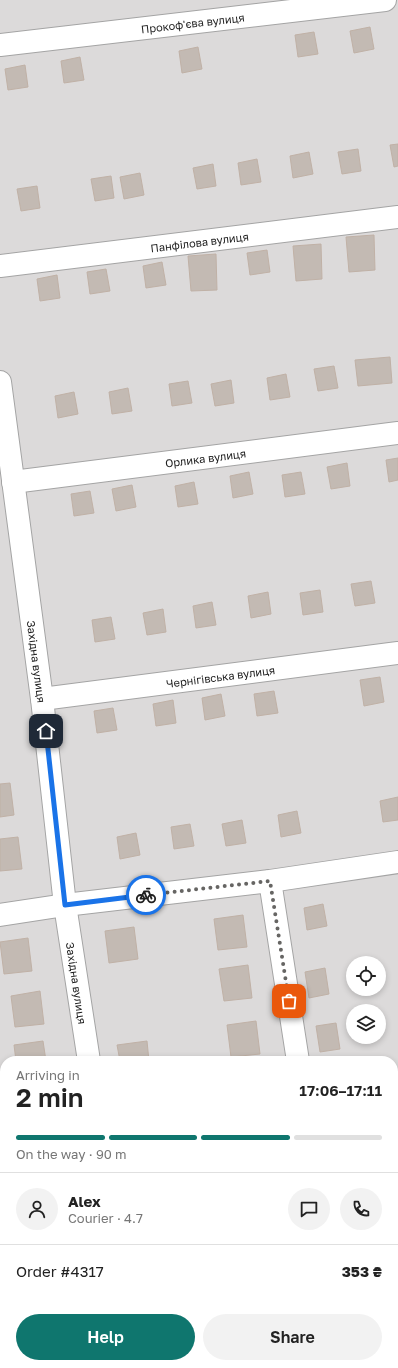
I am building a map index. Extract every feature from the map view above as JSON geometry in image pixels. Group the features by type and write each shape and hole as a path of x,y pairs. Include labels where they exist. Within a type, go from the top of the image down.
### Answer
{"street":[{"name":"Прокоф'єва вулиця","path":"0,45 385,0"},
{"name":"Панфілова вулиця","path":"0,266 398,217"},
{"name":"Західна вулиця","path":"0,382 42,699 65,905 89,1056"},
{"name":"Орлика вулиця","path":"13,482 398,433"},
{"name":"Чернігівська вулиця","path":"42,699 398,653"},
{"path":"0,914 270,881 398,862"},
{"path":"270,881 297,1056"}],"shaded area":[{"path":"0,0 398,0 398,1056 0,1056"}],"building":[{"path":"370,27 374,49 354,53 350,31"},
{"path":"314,32 318,54 298,57 295,35"},
{"path":"198,47 202,69 182,73 179,51"},
{"path":"80,57 84,80 64,83 61,61"},
{"path":"25,65 28,87 8,90 5,69"},
{"path":"398,144 398,166 394,167 390,145"},
{"path":"358,149 361,171 342,174 338,152"},
{"path":"309,152 313,174 293,178 290,156"},
{"path":"257,159 261,182 241,185 238,163"},
{"path":"213,164 216,186 197,189 193,168"},
{"path":"140,173 144,195 124,199 120,177"},
{"path":"111,176 114,198 95,201 91,179"},
{"path":"37,186 40,208 21,211 17,189"},
{"path":"374,235 375,270 349,272 346,237"},
{"path":"321,244 322,279 296,281 293,246"},
{"path":"267,250 270,272 250,275 247,253"},
{"path":"216,254 217,290 191,291 188,256"},
{"path":"162,262 166,285 146,288 143,266"},
{"path":"106,269 110,291 90,294 87,272"},
{"path":"57,275 60,298 40,301 37,279"},
{"path":"390,357 392,383 358,386 355,360"},
{"path":"334,366 338,388 318,391 314,369"},
{"path":"286,374 290,397 270,400 267,378"},
{"path":"231,380 234,403 215,406 211,384"},
{"path":"188,381 192,403 172,406 169,384"},
{"path":"128,388 132,411 112,414 109,392"},
{"path":"74,392 78,414 58,418 55,396"},
{"path":"398,458 398,480 389,482 386,460"},
{"path":"347,463 350,486 331,489 327,467"},
{"path":"249,472 253,494 233,498 230,476"},
{"path":"301,472 305,494 285,497 282,475"},
{"path":"194,482 198,504 178,507 175,486"},
{"path":"132,485 136,507 116,511 112,489"},
{"path":"90,491 94,513 74,516 71,494"},
{"path":"371,581 375,603 355,606 351,584"},
{"path":"320,590 323,612 303,615 300,593"},
{"path":"268,592 271,614 251,618 248,596"},
{"path":"212,602 216,625 196,628 193,606"},
{"path":"163,609 166,632 147,635 143,613"},
{"path":"111,617 115,639 95,642 92,620"},
{"path":"380,677 384,702 364,706 360,680"},
{"path":"274,691 278,713 257,716 254,694"},
{"path":"221,694 225,716 205,720 202,698"},
{"path":"173,700 176,723 156,726 153,704"},
{"path":"113,708 117,730 97,733 94,711"},
{"path":"10,783 14,815 0,817 0,784"},
{"path":"398,797 398,820 383,822 380,801"},
{"path":"297,811 301,833 281,837 278,815"},
{"path":"242,820 246,843 226,846 222,824"},
{"path":"190,824 194,846 174,849 171,827"},
{"path":"136,833 140,855 120,859 117,837"},
{"path":"18,837 22,869 0,871 0,839"},
{"path":"323,904 327,926 307,930 304,908"},
{"path":"243,915 247,947 218,950 214,919"},
{"path":"134,927 138,959 109,963 105,931"},
{"path":"28,938 32,971 4,974 0,942"},
{"path":"248,965 252,998 224,1001 219,969"},
{"path":"325,968 329,994 309,998 305,972"},
{"path":"40,991 44,1024 15,1027 11,996"},
{"path":"256,1021 260,1054 231,1056 227,1025"},
{"path":"336,1023 340,1049 320,1052 316,1026"},
{"path":"43,1041 45,1056 15,1056 14,1045"},
{"path":"147,1041 148,1056 119,1056 117,1045"}],"way so far":[{"path":"146,895 270,881 289,1001"}],"route":[{"path":"46,731 65,905 146,895"}]}
